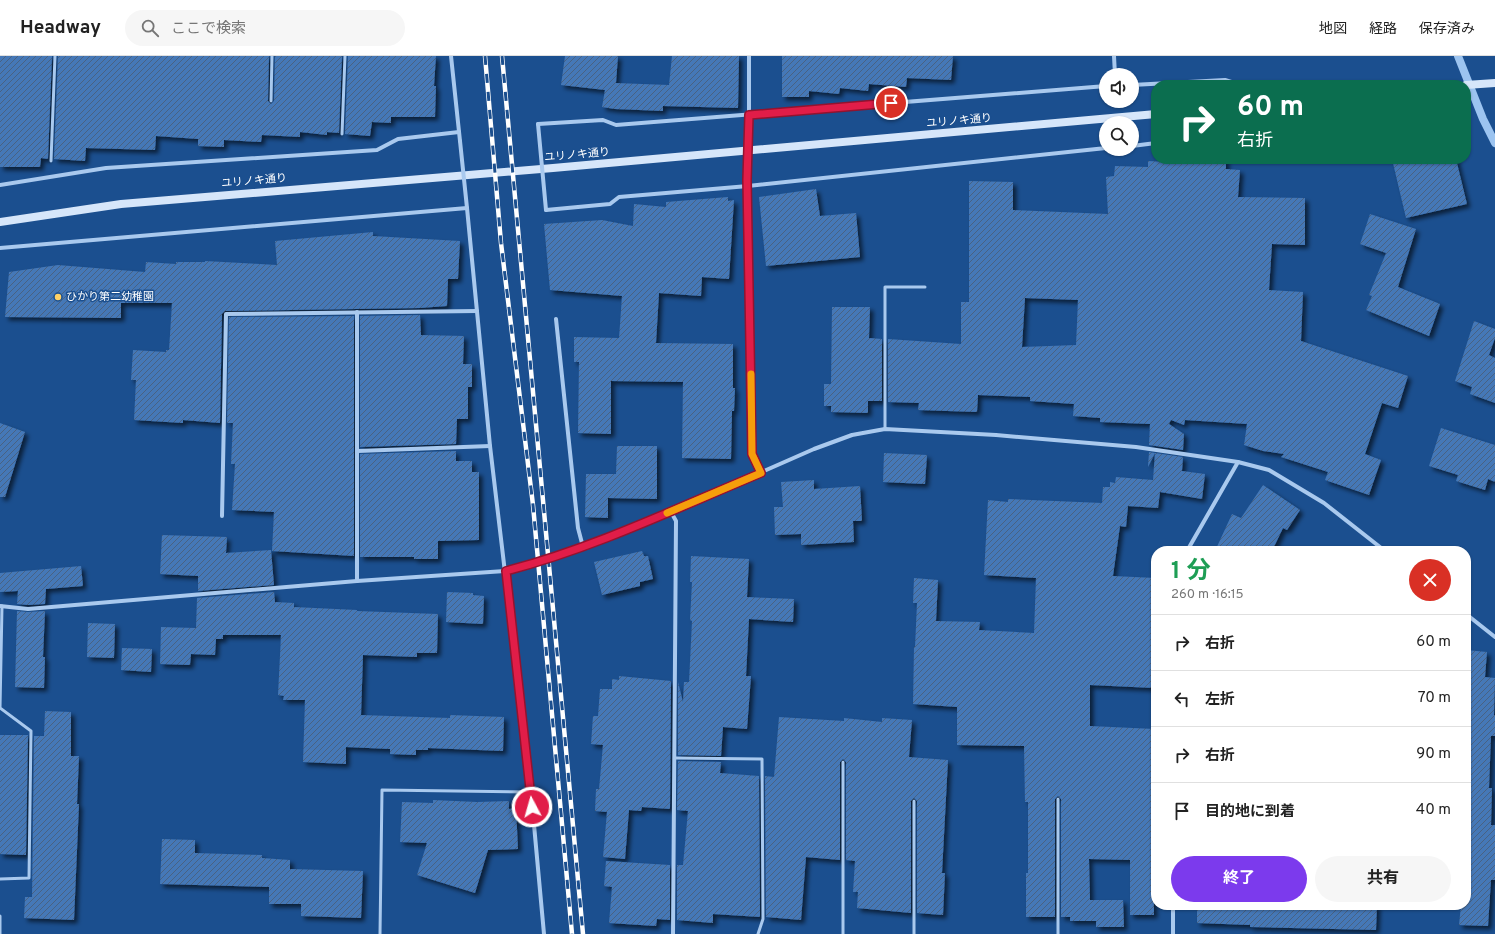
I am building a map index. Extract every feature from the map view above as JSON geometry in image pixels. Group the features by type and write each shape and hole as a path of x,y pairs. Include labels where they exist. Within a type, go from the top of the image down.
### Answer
{"street":[{"path":"451,56 490,446 531,792 544,934"},
{"path":"750,56 747,180 752,454 761,473"},
{"path":"1114,56 1115,68"},
{"path":"1471,84 1495,82"},
{"path":"1139,85 1151,84"},
{"path":"1099,87 616,125 603,120 538,124 546,210 610,204 619,197 748,186 1099,149"},
{"name":"ユリノキ通り","path":"0,222 121,204 553,168 1151,114"},
{"path":"0,185 106,168 377,150 398,138 459,132"},
{"path":"1139,145 1151,144"},
{"path":"0,248 467,208"},
{"path":"222,516 226,314 477,311"},
{"path":"357,581 358,312"},
{"path":"556,320 578,528 583,548"},
{"path":"1,606 28,609 357,581 506,571 548,560 583,548 671,512 814,449 852,435 884,429 996,435 1136,447 1238,462 1269,470 1324,503 1379,546"},
{"path":"358,451 490,446"},
{"path":"1190,546 1238,462"},
{"path":"671,512 676,521 673,934"},
{"path":"1471,618 1495,637"},
{"path":"1173,910 1173,934"}],"lane":[{"path":"51,161 55,56"},
{"path":"271,102 272,56"},
{"path":"342,134 345,56"},
{"path":"884,429 885,287 925,287"},
{"path":"0,880 29,878 31,731 0,708 1,606"},
{"path":"674,758 762,759 762,919 758,934"},
{"path":"843,762 843,934"},
{"path":"380,934 382,790 531,792"},
{"path":"1058,799 1058,934"},
{"path":"914,801 914,934"},
{"path":"0,916 0,934"}],"building":[{"path":"0,56 52,56 48,159 41,158 40,167 0,167"},
{"path":"58,56 269,56 268,101 271,104 274,101 275,56 342,56 339,133 327,132 327,135 300,132 300,137 262,135 261,142 224,140 224,147 198,146 198,139 156,136 155,150 86,148 85,161 54,159"},
{"path":"348,56 436,56 434,86 436,86 435,117 391,117 391,123 372,122 370,136 345,134"},
{"path":"565,56 618,56 616,83 669,85 672,56 739,56 738,108 663,106 663,111 602,107 605,90 561,85"},
{"path":"782,56 953,56 951,80 907,78 906,87 869,84 868,91 840,88 839,94 809,91 809,97 782,97"},
{"path":"1148,161 1151,161 1151,164 1226,164 1226,169 1240,170 1238,197 1305,198 1305,245 1272,244 1269,290 1303,292 1301,341 1408,376 1398,408 1382,403 1365,454 1381,460 1369,495 1325,480 1328,472 1281,457 1284,454 1263,451 1244,445 1247,424 1185,420 1184,425 1171,420 1169,424 1184,434 1183,450 1149,445 1150,424 1100,422 1100,418 1073,416 1074,404 1030,401 1030,397 978,395 977,412 918,410 919,403 888,402 888,339 961,344 961,302 969,302 969,181 1013,182 1013,210 1108,214 1106,177 1114,176 1115,166 1148,167","holes":["1025,298 1078,300 1076,345 1022,347"]},
{"path":"1393,164 1457,164 1467,204 1406,218"},
{"path":"816,189 820,216 856,213 860,257 766,266 759,197"},
{"path":"728,197 728,201 734,200 729,279 702,277 701,296 659,293 656,343 733,344 733,388 735,388 734,411 732,411 731,459 682,458 683,382 611,381 611,434 578,433 579,362 574,362 574,337 619,338 622,296 550,290 544,224 602,220 633,226 634,204 666,207 666,202"},
{"path":"1370,214 1416,229 1398,287 1440,304 1429,336 1366,310 1372,296 1369,295 1386,253 1360,244"},
{"path":"373,232 373,236 460,241 458,279 448,279 447,306 420,308 225,311 222,314 220,423 183,420 183,423 134,420 136,380 131,380 133,350 166,352 166,350 169,350 172,303 121,303 121,318 5,317 9,272 58,265 145,272 146,262 176,264 176,262 205,261 277,265 275,241"},
{"path":"832,307 870,307 869,338 882,339 882,401 868,401 868,413 831,412 831,406 824,406 824,384 831,384"},
{"path":"420,315 421,335 464,336 463,364 472,364 472,387 468,387 468,419 457,419 456,444 360,447 360,316"},
{"path":"354,316 354,556 272,551 274,512 232,510 235,464 231,464 233,423 227,423 229,317"},
{"path":"1474,321 1495,329 1495,338 1489,355 1495,358 1495,403 1470,394 1472,387 1455,381"},
{"path":"0,423 25,432 5,497 0,497"},
{"path":"1441,428 1495,445 1495,482 1488,479 1485,490 1456,481 1458,475 1429,466"},
{"path":"617,446 657,446 657,499 608,498 608,518 585,517 586,474 616,474"},
{"path":"456,451 456,461 472,461 472,472 479,472 479,540 438,541 438,559 414,559 414,557 360,557 360,454"},
{"path":"1149,452 1155,453 1148,467"},
{"path":"884,453 927,455 925,484 883,482"},
{"path":"1155,453 1183,457 1182,471 1205,474 1202,499 1160,492 1158,508 1128,506 1126,527 1120,526 1113,576 1151,578 1151,688 1090,685 1090,726 1151,729 1151,910 1154,910 1154,915 1130,915 1130,860 1089,859 1090,900 1123,900 1124,927 1096,927 1096,921 1070,921 1070,917 1061,917 1061,799 1058,796 1055,799 1055,917 1026,917 1026,873 1028,873 1028,802 1025,802 1024,746 957,745 957,707 913,704 914,647 917,603 913,603 914,578 938,580 936,621 980,622 979,630 1034,633 1036,578 984,575 988,500 1008,502 1008,499 1102,503 1103,487 1110,487 1110,482 1115,483 1116,477 1153,480"},
{"path":"814,480 814,489 860,486 862,521 853,521 854,542 801,545 801,534 775,535 774,507 783,507 781,482"},
{"path":"1263,485 1300,510 1287,530 1283,528 1274,546 1217,546 1232,514 1241,518"},
{"path":"162,535 227,537 226,553 271,550 274,585 198,591 198,576 160,574"},
{"path":"642,551 644,556 648,556 653,579 640,582 640,586 602,595 594,562"},
{"path":"691,556 749,559 747,597 794,599 793,622 749,619 746,676 751,676 747,729 723,727 721,756 678,755 678,682 683,702 684,682 689,682 692,621 690,620 692,582 690,582"},
{"path":"81,566 83,586 46,589 45,604 17,604 18,591 0,592 0,573"},
{"path":"274,592 275,602 294,603 294,607 438,614 437,653 417,653 417,657 363,655 361,715 450,718 450,715 504,717 503,751 428,748 428,750 416,750 416,755 390,754 390,749 346,747 346,764 303,762 305,700 283,700 284,696 278,695 281,635 223,635 223,639 216,639 215,655 191,654 190,665 160,664 161,627 196,628 197,598"},
{"path":"447,592 473,593 473,595 484,596 483,624 446,622"},
{"path":"17,611 45,611 43,657 45,657 44,688 15,687"},
{"path":"88,623 115,624 114,658 87,657"},
{"path":"122,648 152,649 151,672 121,670"},
{"path":"1471,650 1487,652 1485,677 1495,678 1495,736 1491,736 1489,788 1492,788 1491,825 1495,825 1495,880 1491,880 1488,926 1459,925 1460,910 1471,910"},
{"path":"619,676 671,681 670,809 642,807 641,811 629,810 625,859 603,857 607,812 595,811 596,789 599,789 603,745 591,744 593,716 598,716 600,689 612,689 612,679 619,680"},
{"path":"45,711 71,712 71,756 79,756 77,804 79,804 74,920 24,918 25,897 32,897 34,736 44,736"},
{"path":"779,717 844,721 844,718 882,722 882,718 912,720 909,757 948,760 942,873 945,873 943,915 917,913 917,801 914,798 911,801 911,913 857,908 858,892 853,892 855,861 846,860 846,762 843,759 840,762 840,860 806,857 801,920 766,917 765,776 774,777"},
{"path":"0,735 28,735 26,855 0,854"},
{"path":"678,761 721,762 720,773 759,776 760,917 713,914 713,923 677,920 677,865 683,865 688,811 677,810"},
{"path":"433,800 477,802 509,801 509,809 516,808 518,849 488,850 475,893 417,875 427,843 400,842 402,802 433,803"},
{"path":"162,839 195,840 195,853 262,855 262,858 290,860 290,869 363,871 361,918 301,916 301,904 269,904 269,887 160,884"},
{"path":"606,861 670,865 670,920 657,919 656,926 609,923 612,887 604,886"},
{"path":"1197,910 1377,910 1376,930 1250,927 1250,925 1197,923"}],"waterway":[{"path":"1458,56 1468,80"},
{"path":"1471,89 1483,119 1495,143"}],"railway":[{"path":"485,56 501,243 533,505 572,934"},
{"path":"502,56 583,934"}],"slow traffic":[{"path":"667,513 761,473 752,454 751,374"}],"place":[{"name":"ひかり第二幼稚園","path":"58,297"}],"route":[{"path":"532,807 506,571 548,560 583,548 761,473 752,454 747,180 749,115 891,103"}]}
